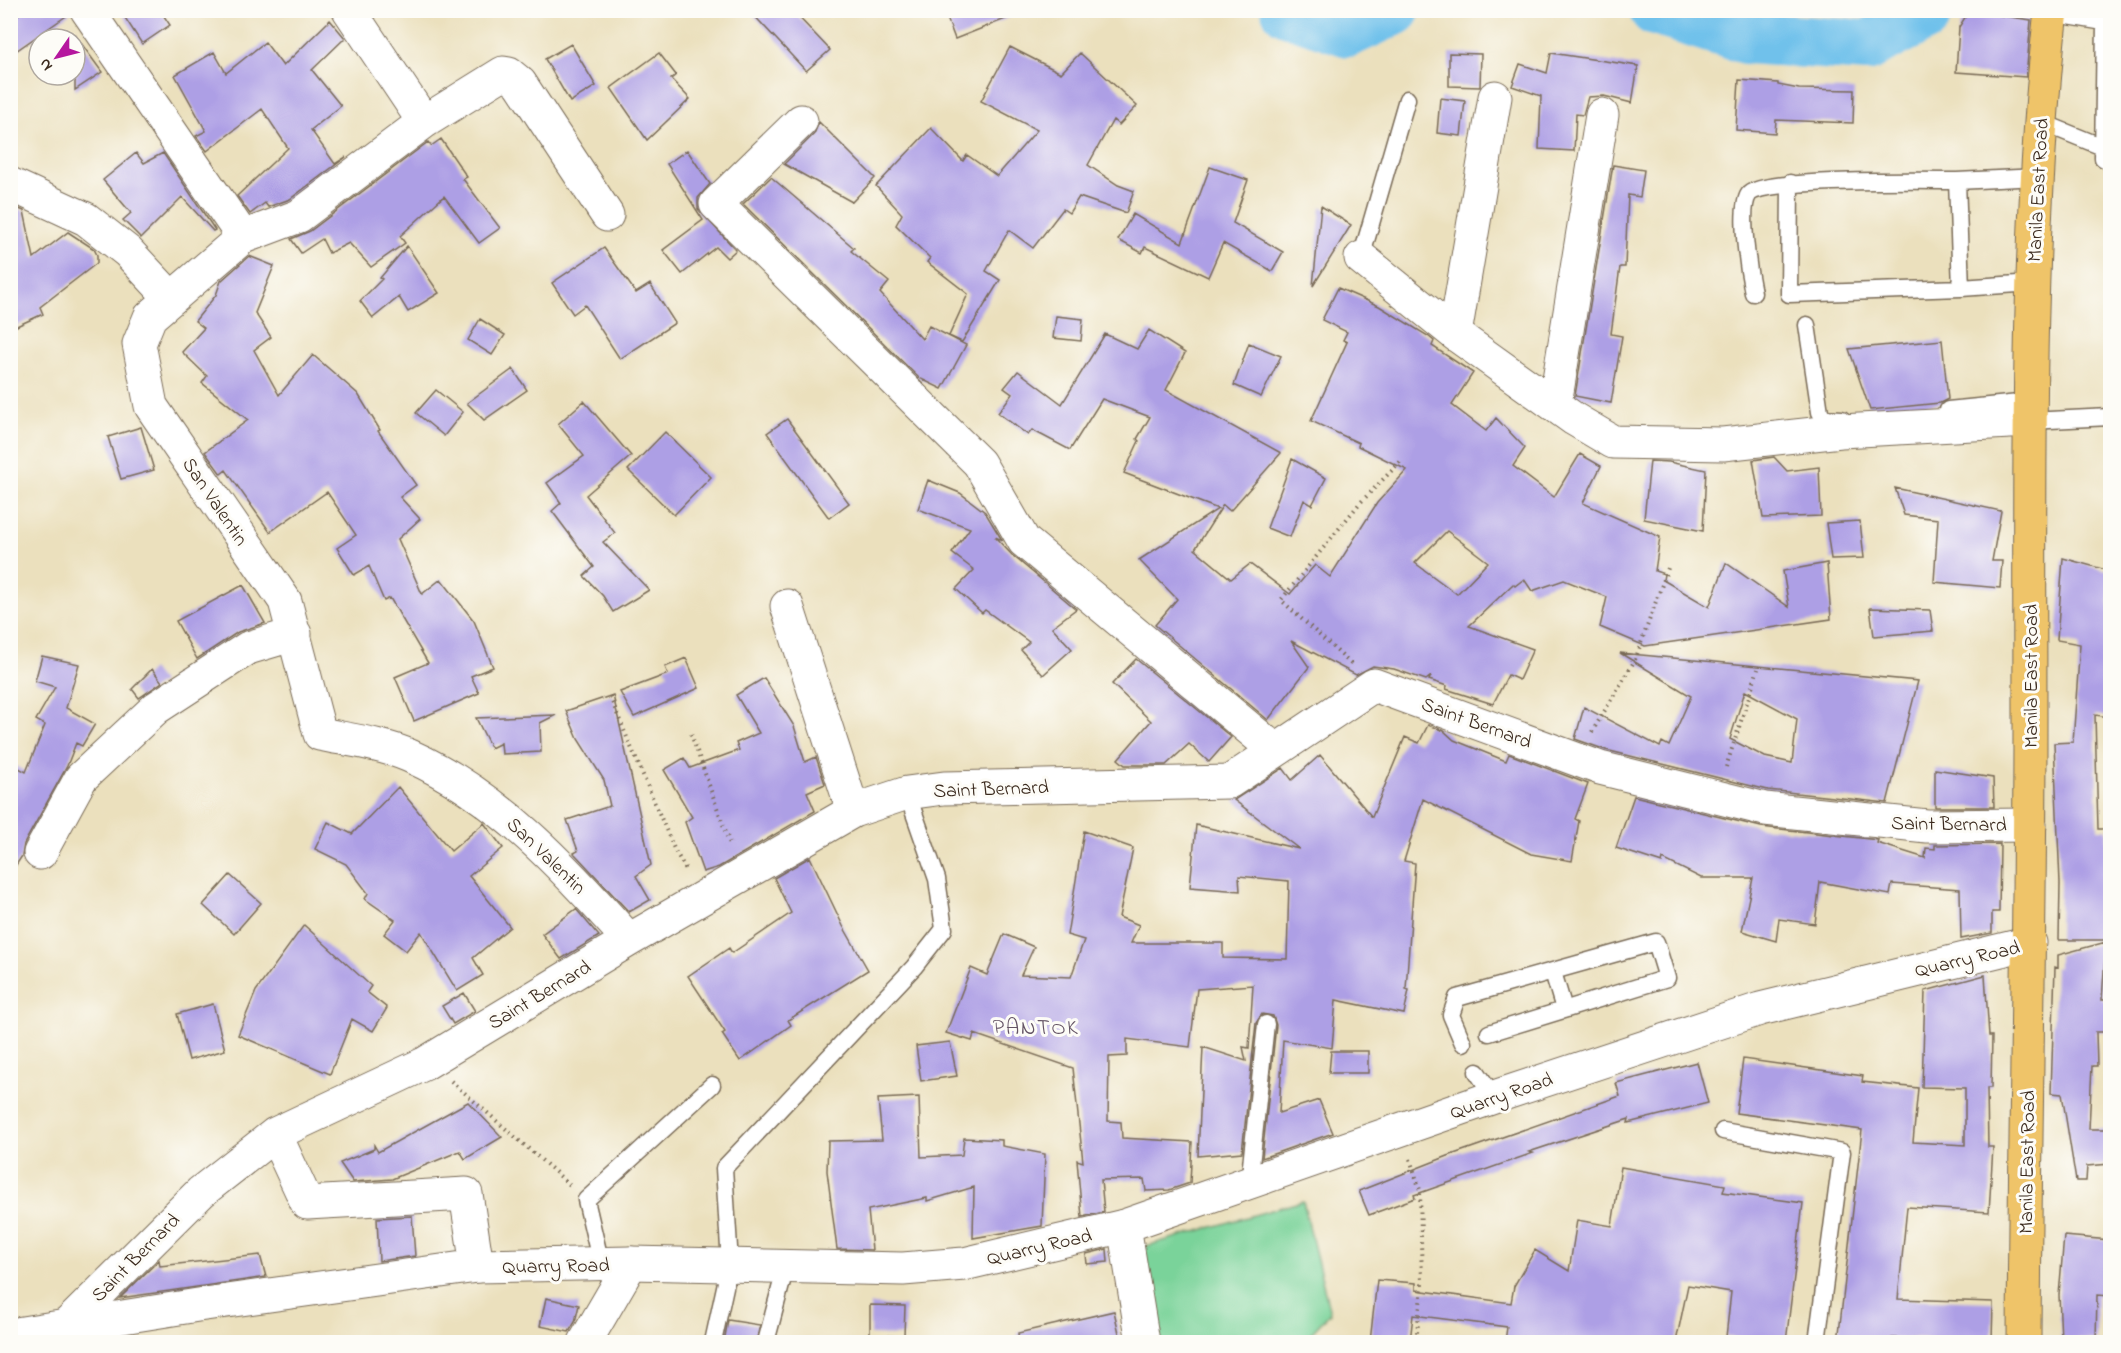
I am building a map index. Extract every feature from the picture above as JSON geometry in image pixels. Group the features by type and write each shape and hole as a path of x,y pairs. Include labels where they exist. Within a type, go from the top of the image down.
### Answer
{"main road":[{"name":"Manila East Road","path":"2024,1342 2030,943 2029,412 2032,283 2041,122 2051,12"}],"street":[{"path":"87,10 243,237"},
{"path":"349,10 424,122"},
{"name":"San Valentin","path":"607,215 520,83 509,74 503,73 424,122 299,216 243,237 150,317 139,344 151,406 285,601 320,734 408,755 468,787 522,829 578,882 629,940"},
{"path":"1455,334 1495,97"},
{"path":"1555,404 1602,115"},
{"path":"801,121 716,204 979,463 1024,541 1275,750"},
{"path":"10,184 86,219 128,252 171,298"},
{"path":"1362,258 1455,334 1574,419 1613,442 1723,444 2029,412"},
{"path":"788,606 853,811"},
{"path":"40,853 81,778 156,708 248,648 295,634"},
{"name":"Saint Bernard","path":"50,1335 201,1192 275,1134 433,1059 629,940 853,811 907,793 944,788 1229,782 1374,685 1600,768 1765,809 1811,816 1928,826 2030,825"},
{"name":"Quarry Road","path":"50,1335 198,1305 477,1266 730,1264 903,1269 964,1264 1124,1226 1249,1184 1400,1131 1486,1085 1760,1009 2030,943"},
{"path":"275,1134 307,1203 466,1194 477,1266"},
{"path":"1124,1226 1143,1342"},
{"path":"585,1342 616,1264"}],"lane":[{"path":"2041,122 2108,153 2104,85 2108,23 2051,12"},
{"path":"1362,258 1380,202 1407,99"},
{"path":"1753,294 1745,227 1749,194 1754,190 1790,183 1958,181 2038,177"},
{"path":"1958,181 1961,288"},
{"path":"1790,183 1789,294 2032,283"},
{"path":"1807,326 1820,412 1824,418 2029,412 2110,417"},
{"path":"713,1342 730,1264 724,1168 914,967 944,929 938,879 907,793"},
{"path":"1463,1042 1451,1015 1457,998 1656,942 1666,978 1490,1033"},
{"path":"1553,972 1564,1009"},
{"path":"1249,1184 1266,1024"},
{"path":"616,1264 586,1200 712,1085"},
{"path":"1723,1131 1842,1152 1817,1342"},
{"path":"766,1342 786,1266"}],"path":[{"path":"1374,685 1281,600 1359,504 1401,461"},
{"path":"1576,759 1635,660 1668,568"},
{"path":"1716,796 1758,669"},
{"path":"610,697 675,851 702,897"},
{"path":"691,734 707,785 742,875"},
{"path":"433,1059 446,1077 586,1200"},
{"path":"1400,1131 1420,1190 1422,1286 1416,1342"}],"green space":[{"path":"1303,1201 1330,1313 1303,1342 1156,1342 1139,1248"}],"building":[{"path":"25,10 68,10 69,14 50,27 27,27 27,43 10,55 10,20"},
{"path":"120,10 160,10 170,25 142,44"},
{"path":"749,10 792,10 830,50 806,71"},
{"path":"944,10 1023,10 1023,12 955,39"},
{"path":"1969,11 2031,20 2026,77 1956,72 1959,27"},
{"path":"330,20 345,38 312,70 341,106 311,130 335,164 346,157 290,199 268,207 265,203 250,214 237,196 288,148 262,109 207,151 196,136 206,131 175,75 214,52 226,73 265,42 283,66"},
{"path":"571,44 596,86 570,102 545,59"},
{"path":"1010,47 1061,73 1080,53 1137,106 1119,125 1113,120 1088,165 1118,185 1134,191 1126,213 1079,197 1069,213 1063,209 1033,248 1009,230 986,271 1000,280 962,342 949,336 968,294 927,262 930,258 896,225 902,214 876,186 931,128 963,161 967,155 997,176 1037,130 981,101"},
{"path":"87,51 102,72 87,82"},
{"path":"659,53 676,75 671,79 690,99 647,140 611,88"},
{"path":"1449,53 1481,54 1480,87 1449,86"},
{"path":"1551,53 1638,66 1632,103 1604,96 1588,97 1583,115 1576,114 1574,151 1539,149 1541,96 1512,86 1520,64 1547,73"},
{"path":"1739,80 1778,83 1778,85 1799,89 1854,90 1853,123 1776,120 1775,133 1736,130"},
{"path":"1440,98 1465,101 1461,136 1437,133"},
{"path":"819,122 875,178 852,202 784,164 814,134"},
{"path":"441,139 467,177 463,179 500,228 479,243 444,196 400,236 405,243 371,267 349,243 329,253 322,239 301,253 291,239 310,231 428,142 431,146"},
{"path":"687,150 710,184 698,198 698,209 736,250 727,258 716,247 682,274 663,250 703,220 667,164"},
{"path":"136,153 144,163 163,153 215,230 213,231 182,197 141,238 123,220 131,213 103,180"},
{"path":"1613,165 1644,170 1640,197 1628,195 1625,267 1620,267 1611,334 1622,336 1611,403 1575,396"},
{"path":"1210,167 1248,180 1233,223 1283,252 1272,271 1223,243 1208,277 1145,247 1142,253 1118,240 1133,214 1182,243"},
{"path":"771,177 854,248 851,251 889,282 880,293 922,339 929,326 966,345 942,389 919,378 743,204"},
{"path":"10,205 24,211 34,258 68,232 94,249 97,263 40,307 43,314 10,329"},
{"path":"1321,206 1351,225 1313,286"},
{"path":"407,246 439,293 408,312 399,297 373,318 360,301 382,279 380,278"},
{"path":"604,248 636,293 650,284 675,323 620,359 585,305 573,314 552,283"},
{"path":"249,256 274,266 255,313 271,337 254,350 279,395 313,355 358,394 380,430 378,431 416,485 400,497 420,519 398,539 422,594 441,579 474,621 493,667 471,676 479,693 414,721 395,677 428,663 390,598 384,601 369,566 354,575 337,548 356,535 327,492 270,532 226,470 221,474 205,452 248,420 202,383 207,376 182,352 204,328 195,321 216,295 221,281"},
{"path":"1338,288 1379,306 1428,336 1434,341 1432,346 1473,373 1452,405 1486,431 1496,418 1525,448 1513,466 1554,497 1580,454 1601,466 1583,503 1660,537 1655,571 1664,574 1663,580 1709,607 1726,563 1789,607 1783,571 1827,563 1831,619 1645,646 1600,627 1607,597 1564,580 1532,591 1524,579 1515,586 1513,584 1469,626 1533,649 1519,680 1508,675 1493,704 1446,689 1447,686 1429,680 1431,676 1426,680 1394,669 1373,666 1356,675 1291,641 1309,667 1268,720 1155,625 1177,599 1139,560 1218,509 1124,473 1139,441 1137,439 1150,417 1102,399 1070,450 1032,430 1028,435 998,413 1012,394 1004,388 1018,371 1062,404 1105,334 1137,349 1149,330 1185,353 1166,390 1281,453 1230,511 1223,505 1195,549 1231,579 1250,564 1290,594 1315,565 1330,577 1377,503 1407,470 1358,446 1359,443 1311,421 1347,342 1343,340 1347,332 1322,320","holes":["1447,531 1488,562 1457,594 1415,563"]},
{"path":"1056,316 1083,319 1081,341 1053,338"},
{"path":"480,319 505,335 492,355 468,340"},
{"path":"1942,340 1948,399 1940,403 1870,410 1849,349"},
{"path":"1249,343 1281,356 1261,397 1234,385"},
{"path":"513,369 527,390 484,420 467,403"},
{"path":"436,390 463,412 444,436 416,413"},
{"path":"584,401 631,456 586,495 615,533 603,542 649,590 613,612 603,596 584,576 594,567 552,511 561,503 547,483 584,456 558,424"},
{"path":"787,419 849,503 829,518 767,433"},
{"path":"141,427 154,470 121,479 108,437"},
{"path":"665,432 711,477 674,515 628,470"},
{"path":"1774,457 1787,471 1819,467 1821,516 1763,518 1753,460"},
{"path":"1292,459 1326,478 1312,505 1304,500 1290,537 1267,528"},
{"path":"1650,461 1669,462 1706,470 1703,531 1644,519"},
{"path":"928,480 960,493 985,512 1002,540 995,537 1012,555 1076,609 1052,627 1072,649 1043,675 1021,650 1029,642 985,610 982,613 956,589 974,570 952,553 970,528 918,509"},
{"path":"1895,488 2001,511 1992,561 2002,561 2000,588 1934,582 1938,519 1904,515"},
{"path":"1860,521 1864,558 1831,559 1826,523"},
{"path":"2063,558 2110,571 2108,669 2110,670 2110,717 2095,715 2098,829 2107,829 2107,887 2110,887 2110,929 2107,928 2106,940 2059,940 2060,883 2054,743 2073,742 2080,644 2057,640"},
{"path":"243,585 265,623 238,632 197,659 176,621"},
{"path":"1870,608 1930,610 1933,631 1874,636"},
{"path":"1620,653 1918,681 1887,803 1768,790 1606,750 1575,739 1584,707 1660,747 1662,742 1669,746 1691,696","holes":["1745,691 1797,719 1792,763 1765,757 1730,739"]},
{"path":"42,656 79,664 66,708 95,724 82,746 76,743 67,766 24,844 22,856 10,874 10,763 26,772 45,725 36,720 55,687 35,681"},
{"path":"686,658 699,688 634,717 620,692 668,674 665,667"},
{"path":"1136,659 1231,737 1209,762 1189,744 1166,765 1125,765 1118,759 1151,721 1112,684"},
{"path":"152,669 162,682 139,698 132,689"},
{"path":"764,678 794,726 805,762 816,757 825,784 807,792 815,811 719,867 703,872 685,822 692,817 664,770 684,758 690,768 739,750 736,743 759,733 736,695"},
{"path":"613,695 651,865 636,876 650,900 629,912 574,853 578,851 567,820 610,806 604,780 578,739 566,711"},
{"path":"556,715 540,723 541,752 502,754 501,743 491,748 476,718"},
{"path":"1428,725 1444,731 1454,740 1506,761 1509,754 1588,784 1575,819 1579,821 1572,861 1531,854 1423,799 1404,861 1415,863 1406,989 1409,990 1404,1014 1336,1000 1332,1048 1283,1040 1279,1113 1319,1100 1333,1133 1262,1158 1276,1025 1273,1016 1262,1014 1256,1023 1242,1152 1198,1156 1203,1047 1246,1061 1243,1047 1249,1048 1253,985 1197,989 1190,1047 1127,1039 1127,1056 1109,1057 1108,1121 1121,1122 1122,1138 1192,1142 1190,1183 1169,1190 1146,1191 1144,1179 1101,1180 1104,1212 1082,1217 1077,1160 1083,1162 1073,1068 974,1034 972,1041 946,1033 971,968 987,975 1004,934 1034,947 1021,975 1071,977 1084,940 1067,935 1084,831 1133,848 1119,917 1139,925 1131,943 1223,943 1223,958 1287,959 1289,881 1239,876 1240,891 1190,887 1196,825 1299,849 1234,800 1283,768 1292,780 1320,755 1372,817 1405,737 1419,743"},
{"path":"1935,769 1993,778 1994,807 1935,807"},
{"path":"398,787 451,851 484,823 503,848 469,876 510,927 473,958 483,975 457,991 421,932 406,951 384,934 395,920 365,899 368,893 346,864 315,849 328,822 352,834"},
{"path":"1634,796 1761,827 1878,840 1877,843 1925,858 1926,848 1935,849 1935,845 2000,844 1999,912 1992,912 1992,933 1961,939 1960,889 1892,884 1890,895 1820,882 1815,924 1779,919 1776,941 1742,931 1753,878 1701,878 1663,859 1662,863 1616,848"},
{"path":"810,857 843,926 868,970 788,1020 791,1025 740,1061 722,1034 725,1032 688,976 729,948 732,953 791,913 774,878"},
{"path":"230,875 261,903 234,934 203,905"},
{"path":"576,909 599,936 561,959 542,934"},
{"path":"304,925 371,986 367,992 387,1008 373,1031 352,1019 330,1074 238,1035 256,991"},
{"path":"2106,942 2102,1000 2110,1000 2110,1032 2096,1032 2097,1066 2092,1066 2089,1129 2110,1129 2110,1164 2087,1166 2086,1181 2076,1181 2062,1094 2051,1093 2055,967 2058,968 2058,955"},
{"path":"1985,975 1989,1036 1992,1036 1991,1088 1987,1088 1988,1147 1993,1147 1989,1212 1907,1207 1898,1299 1993,1302 1992,1341 1892,1338 1892,1342 1838,1342 1862,1130 1736,1113 1743,1059 1863,1076 1862,1082 1918,1088 1913,1142 1965,1145 1965,1088 1922,1087 1925,991"},
{"path":"464,993 475,1011 453,1024 442,1006"},
{"path":"213,1004 225,1050 189,1060 177,1014"},
{"path":"950,1042 957,1076 921,1081 916,1046"},
{"path":"1331,1051 1368,1051 1368,1073 1329,1073"},
{"path":"1697,1062 1708,1103 1628,1123 1629,1119 1529,1152 1533,1153 1414,1195 1415,1198 1369,1215 1359,1191 1448,1156 1620,1096 1616,1083"},
{"path":"919,1097 921,1157 962,1155 964,1138 1002,1140 1002,1146 1045,1154 1042,1226 973,1238 974,1187 927,1201 927,1198 868,1210 872,1250 837,1249 827,1171 828,1141 882,1140 878,1099"},
{"path":"468,1102 502,1137 465,1159 460,1151 392,1179 353,1182 340,1163 374,1149 374,1145 378,1152"},
{"path":"1621,1167 1725,1185 1723,1192 1803,1203 1786,1342 1726,1337 1731,1292 1688,1285 1676,1342 1505,1342 1507,1327 1413,1315 1410,1342 1370,1342 1377,1280 1416,1283 1416,1290 1511,1303 1514,1286 1535,1250 1569,1271 1577,1220 1612,1226"},
{"path":"412,1216 415,1256 379,1261 377,1218"},
{"path":"2064,1236 2110,1240 2110,1296 2097,1295 2096,1340 2061,1339 2059,1295"},
{"path":"1107,1249 1108,1262 1087,1264 1086,1254"},
{"path":"260,1255 266,1277 120,1298 159,1260 160,1266"},
{"path":"546,1298 579,1305 575,1322 569,1332 540,1326"},
{"path":"870,1305 905,1306 904,1336 870,1335"},
{"path":"1114,1311 1121,1342 1019,1342 1018,1333"},
{"path":"728,1320 760,1325 756,1342 724,1342"}],"waterway":[{"path":"1287,10 1349,31 1394,10"},
{"path":"1655,10 1745,38 1867,46 1925,16 1926,10"}],"district":[{"name":"PANTOK","path":"1036,1026"}]}
